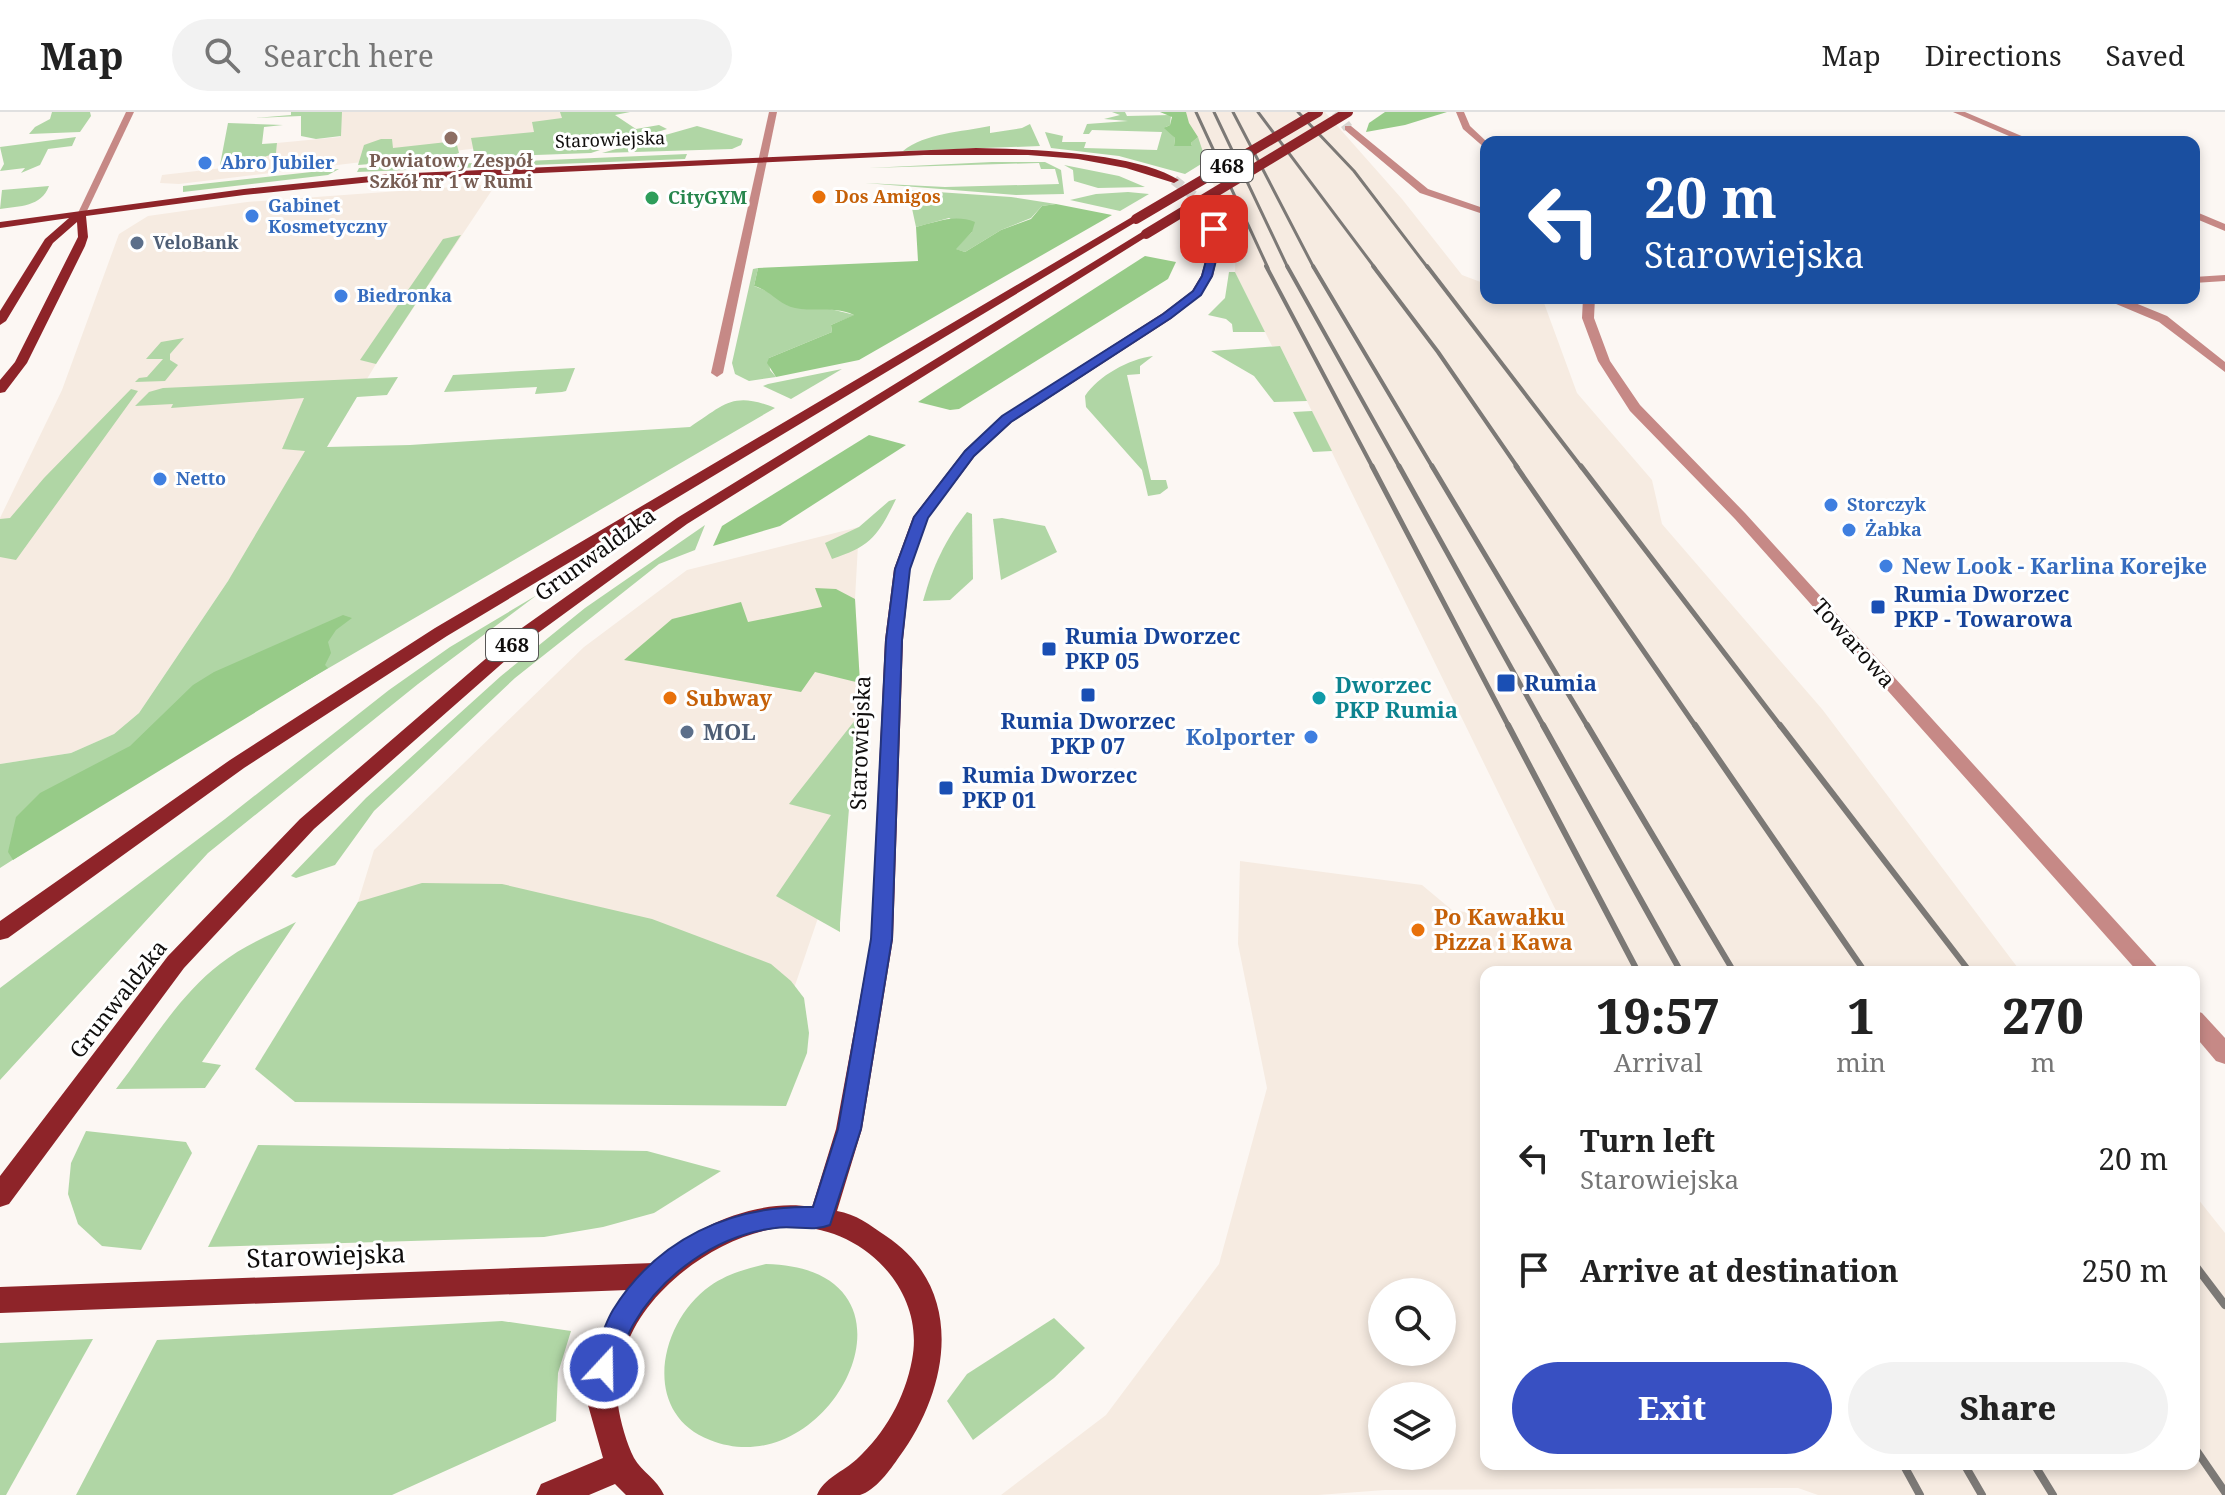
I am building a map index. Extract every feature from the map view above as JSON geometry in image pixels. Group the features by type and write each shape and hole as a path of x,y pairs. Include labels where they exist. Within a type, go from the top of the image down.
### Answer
{"main road":[{"name":"468","path":"1141,227 1318,112"},
{"name":"468","path":"1141,227 1348,112"},
{"name":"Starowiejska","path":"0,225 251,191 391,177 1022,151 1094,158 1174,180"},
{"path":"0,321 49,241 81,213"},
{"path":"0,389 21,363 80,246 83,237 81,213"},
{"name":"Starowiejska","path":"822,1218 849,1129 882,939 894,640 902,569 921,517 970,453 1007,419 1167,316 1197,293 1207,276 1215,245 1210,216"},
{"name":"Grunwaldzka","path":"0,932 237,764 441,632 1141,227"},
{"name":"Grunwaldzka","path":"0,1196 176,962 307,824 525,634 682,521 1141,227"},
{"path":"648,1495 620,1466 603,1419 604,1368 622,1319 655,1276 690,1247 731,1228 777,1217 822,1218 855,1228 884,1246 907,1270 921,1300 927,1327 927,1355 919,1393 902,1428 871,1467 833,1495"},
{"name":"Starowiejska","path":"0,1300 655,1276"},
{"path":"552,1495 620,1466"}],"street":[{"path":"81,213 130,112"},
{"path":"717,373 773,112"},
{"path":"1460,112 1466,127 1480,140"},
{"path":"1957,112 2016,136"},
{"path":"1348,128 1424,191 1480,210"},
{"path":"2200,217 2225,228"},
{"path":"2200,280 2225,278"},
{"name":"Towarowa","path":"1589,304 1588,318 1604,361 1635,408 1740,516 2146,966"},
{"path":"2127,304 2163,319 2225,368"},
{"path":"2200,1026 2225,1054"}],"shaded area":[{"name":"Powiatowy Zespół Szkół nr 1 w Rumi","path":"341,112 575,112 586,135 179,184 160,183 162,175 240,166 276,151 277,143 340,137"},
{"path":"1177,112 1325,112 1402,199 1462,275 1480,282 1480,304 1544,304 1577,393 1652,480 1662,524 1822,709 2016,966 1480,966 1480,1470 2200,1470 2200,1202 2225,1233 2225,1495 1818,1495 1798,1488 1385,1490 1318,1495 1001,1495 1106,1415 1219,1264 1267,1088 1238,944 1240,861 1422,885 1452,910 1564,927 1280,346 1272,346 1235,272 1236,239 1232,222"},
{"path":"496,184 376,364 326,447 228,581 139,713 114,734 71,753 0,764 0,518 62,390 119,234 148,216 247,202"},
{"path":"859,527 855,599 860,683 833,874 773,1050 358,902 374,850 584,647 687,570"}],"green space":[{"path":"52,112 90,112 91,116 80,132 29,134 50,119"},
{"path":"291,112 342,112 341,136 316,139 301,136 301,116 255,118 291,115"},
{"path":"560,112 630,112 615,115 636,129 659,125 667,129 626,142 612,139 590,146 592,150 600,150 591,153 483,157 474,153 471,138 534,132 532,122 562,118"},
{"path":"1112,112 1125,112 1127,116 1171,115 1170,125 1166,127 1175,138 1174,146 1192,146 1191,143 1198,137 1206,161 1185,174 1119,156 1051,148 1045,132 1063,136 1062,142 1086,142 1084,148 1157,150 1162,132 1092,130 1089,134 1083,134 1087,124 1128,121 1104,119 1120,115"},
{"path":"1160,112 1186,112 1198,137 1191,143 1192,146 1174,146 1175,138 1164,128 1170,125 1172,117"},
{"path":"1385,112 1447,112 1405,125 1366,132 1369,123"},
{"path":"228,123 283,125 264,127 262,144 277,143 276,153 246,163 220,165"},
{"path":"1030,124 1040,146 903,151 922,140 944,134 990,126 990,133"},
{"path":"697,126 743,139 741,145 732,149 602,153"},
{"path":"76,137 72,146 48,149 40,165 21,173 25,168 0,171 4,164 0,147"},
{"path":"392,139 393,148 456,141 459,153 445,158 358,165 364,145"},
{"path":"687,154 685,159 357,172 359,168"},
{"path":"1045,162 1061,170 1064,194 1016,195 865,183 945,187 1059,184 1055,169 1041,169 1039,163 869,168"},
{"path":"1064,165 1119,176 1145,187 1098,188 1074,181 1073,170"},
{"path":"339,169 328,175 183,192 183,186"},
{"path":"49,186 35,202 0,209 2,190"},
{"path":"908,190 1011,197 1056,204 1042,206 1031,218 1001,230 965,252 955,249 972,232 949,218 916,227"},
{"path":"1096,194 1149,194 1120,211 1070,200"},
{"path":"1056,204 1112,215 859,360 776,377 767,363 769,358 832,332 831,325 854,315 784,304 754,286 758,268 918,261 916,227 953,219 975,222 972,232 956,249 965,252 1001,230 1031,219 1042,206"},
{"path":"461,235 376,364 360,360 443,239"},
{"path":"1145,256 1176,262 1168,279 959,409 950,410 918,402"},
{"path":"758,268 754,286 810,309 826,308 855,315 831,325 832,332 769,358 770,370 776,377 749,381 735,374 732,363 753,269"},
{"path":"1229,272 1235,272 1265,332 1233,332 1232,324 1226,319 1208,315 1225,298"},
{"path":"184,338 170,354 170,360 178,365 165,381 135,382 147,377 163,359 146,359 161,342"},
{"path":"1280,346 1307,401 1274,402 1254,376 1211,351"},
{"path":"1153,356 1140,366 1140,374 1127,375 1151,480 1166,480 1168,488 1160,494 1148,496 1142,470 1086,407 1085,396 1115,370"},
{"path":"575,368 566,391 562,392 535,394 537,387 444,392 453,375"},
{"path":"842,369 791,399 763,386 768,384"},
{"path":"398,377 387,395 357,397 327,447 410,445 690,427 730,402 749,401 775,408 152,771 0,868 0,764 71,753 114,734 139,713 228,581 305,451 282,449 304,398 171,408 173,404 135,406 149,392 163,388"},
{"path":"131,389 138,391 16,560 0,557 0,519 10,518 44,478"},
{"path":"1312,411 1332,451 1313,452 1293,412"},
{"path":"869,435 906,445 780,526 713,546 722,526"},
{"path":"896,499 872,538 832,559 825,543 859,527 889,501"},
{"path":"967,512 972,514 973,579 950,600 923,601 940,554"},
{"path":"993,519 1045,526 1057,552 1001,580"},
{"path":"705,525 695,550 659,564 515,678 374,811 335,865 296,878 291,876 366,798 501,676 585,608"},
{"path":"815,588 836,589 855,599 860,683 815,672 801,692 624,660 672,619 741,602 748,622 822,607"},
{"path":"537,595 418,684 208,853 0,1080 0,988 225,819 389,690 450,647"},
{"path":"343,615 352,618 336,630 328,642 331,653 325,665 328,668 13,860 8,852 16,817 40,793 130,746 193,685 214,672"},
{"path":"856,719 840,932 776,896 831,815 789,804"},
{"path":"422,883 502,884 652,919 771,964 791,981 804,998 809,1033 807,1053 786,1106 295,1102 255,1069 358,902"},
{"path":"296,922 202,1062 221,1065 205,1088 116,1089 177,1007 205,977 238,952"},
{"path":"86,1131 186,1142 192,1153 141,1250 102,1246 78,1224 68,1194 71,1163"},
{"path":"258,1145 647,1151 721,1171 654,1213 603,1227 544,1237 208,1247"},
{"path":"766,1264 819,1275 848,1300 857,1334 849,1372 827,1407 795,1434 755,1447 710,1440 688,1427 673,1410 666,1389 665,1366 669,1343 692,1302 710,1286 736,1272"},
{"path":"1054,1318 1085,1348 1054,1378 973,1440 947,1401 967,1374"},
{"path":"502,1321 571,1331 558,1373 556,1421 392,1495 76,1495 157,1340"},
{"path":"93,1339 6,1495 0,1495 0,1343"}],"tunnel":[{"path":"1336,112 1348,128"},
{"path":"1174,180 1202,202 1210,216"}],"railway":[{"path":"1196,112 1268,268"},
{"path":"1214,112 1287,267"},
{"path":"1233,112 1314,268"},
{"path":"1258,112 1375,268"},
{"path":"1298,112 1354,171 1428,268"},
{"path":"1266,266 1373,468"},
{"path":"1313,266 1433,468"},
{"path":"1373,266 1438,352 1518,468"},
{"path":"1427,266 1582,468"},
{"path":"1287,267 1400,468"},
{"path":"1372,466 1509,727"},
{"path":"1399,466 1544,727"},
{"path":"1432,466 1588,727"},
{"path":"1516,466 1696,727"},
{"path":"1581,466 1781,727"},
{"path":"1508,725 1635,966"},
{"path":"1543,725 1678,966"},
{"path":"1587,725 1730,966"},
{"path":"1695,725 1861,966"},
{"path":"1780,725 1965,966"},
{"path":"2200,1272 2225,1305"},
{"path":"2200,1456 2225,1492"},
{"path":"1906,1470 1920,1495"},
{"path":"1967,1470 1982,1495"},
{"path":"2038,1470 2053,1495"}],"place":[{"name":"Powiatowy Zespół Szkół nr 1 w Rumi","path":"451,138"},
{"name":"Abro Jubiler","path":"205,163"},
{"name":"Dos Amigos","path":"819,197"},
{"name":"CityGYM","path":"652,198"},
{"name":"Gabinet Kosmetyczny","path":"252,216"},
{"name":"VeloBank","path":"137,243"},
{"name":"Biedronka","path":"341,296"},
{"name":"Netto","path":"160,479"},
{"name":"Storczyk","path":"1831,505"},
{"name":"Żabka","path":"1849,530"},
{"name":"New Look - Karlina Korejke","path":"1886,566"},
{"name":"Rumia Dworzec PKP - Towarowa","path":"1878,607"},
{"name":"Rumia Dworzec PKP 05","path":"1049,649"},
{"name":"Rumia","path":"1506,683"},
{"name":"Rumia Dworzec PKP 07","path":"1088,695"},
{"name":"Subway","path":"670,698"},
{"name":"Dworzec PKP Rumia","path":"1319,698"},
{"name":"MOL","path":"687,732"},
{"name":"Kolporter","path":"1311,737"},
{"name":"Rumia Dworzec PKP 01","path":"946,788"},
{"name":"Po Kawałku Pizza i Kawa","path":"1418,930"}],"route":[{"path":"604,1368 622,1319 655,1276 690,1247 731,1228 777,1217 822,1218 849,1129 882,939 894,640 902,569 921,517 970,453 1007,419 1184,305 1197,293 1207,276 1215,245 1214,229"}]}
